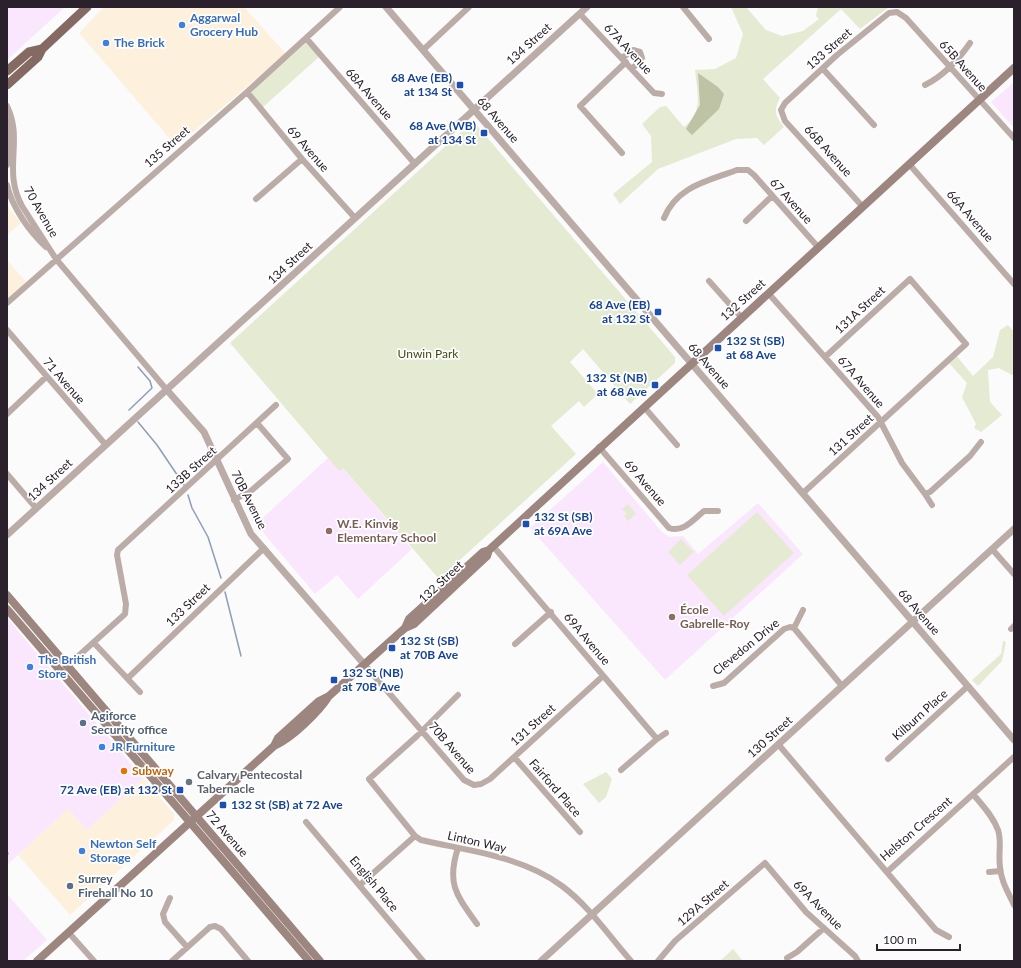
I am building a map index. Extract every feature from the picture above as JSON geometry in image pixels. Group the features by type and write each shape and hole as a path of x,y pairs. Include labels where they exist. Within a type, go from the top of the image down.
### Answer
{"main road":[{"path":"7,85 38,57 42,49 87,7"},
{"path":"7,71 28,52 42,49"},
{"name":"132 Street","path":"37,961 274,746 283,742 324,705 329,696 404,628 414,624 487,556 491,548 599,447 1014,68"},
{"name":"72 Avenue","path":"7,595 320,961"},
{"name":"72 Avenue","path":"7,609 309,961"}],"street":[{"name":"135 Street","path":"7,303 247,92 340,7"},
{"name":"68 Avenue","path":"386,7 1014,740"},
{"path":"423,50 470,7"},
{"name":"134 Street","path":"7,535 105,444 587,7"},
{"path":"683,7 709,40"},
{"name":"65B Avenue","path":"894,11 906,18 1014,138"},
{"name":"133 Street","path":"781,108 873,25 888,13 894,11"},
{"name":"67A Avenue","path":"580,14 654,93 662,94"},
{"name":"68A Avenue","path":"306,38 414,164"},
{"path":"925,85 932,81 963,54 970,43"},
{"path":"622,153 580,106 633,50 640,52 642,58 632,69"},
{"path":"823,69 874,125"},
{"name":"69 Avenue","path":"247,92 302,159 355,218"},
{"name":"70 Avenue","path":"7,106 13,121 15,136 12,170 14,187 22,206 50,251"},
{"name":"66B Avenue","path":"781,108 782,116 786,121 863,207"},
{"path":"7,118 10,136 7,165"},
{"path":"256,199 302,159"},
{"name":"66A Avenue","path":"909,164 1014,284"},
{"name":"67 Avenue","path":"664,218 669,206 686,190 738,170 748,170 818,247"},
{"name":"70 Avenue","path":"7,184 18,212 40,242 50,251"},
{"path":"746,220 772,196"},
{"name":"70B Avenue","path":"50,251 202,430 218,460 234,500 252,534 464,780 474,786"},
{"name":"131A Street","path":"825,357 910,279 966,344"},
{"path":"709,281 742,318"},
{"name":"67A Avenue","path":"768,294 881,422 902,463 928,493 932,505"},
{"name":"71 Avenue","path":"7,330 105,444"},
{"name":"131 Street","path":"803,493 966,344"},
{"path":"7,414 46,377"},
{"name":"133B Street","path":"94,643 125,612 126,604 117,555 118,550 218,460 276,405"},
{"path":"644,407 677,445"},
{"path":"234,500 252,490 288,459 257,423"},
{"path":"928,493 970,456 981,442"},
{"name":"69 Avenue","path":"599,447 669,528 676,531 683,528 704,511 718,511"},
{"path":"7,474 36,508"},
{"name":"130 Street","path":"541,961 1014,529"},
{"name":"133 Street","path":"128,678 264,548"},
{"name":"69A Avenue","path":"491,548 551,612 657,739"},
{"path":"992,549 1014,574"},
{"name":"Clevedon Drive","path":"794,628 803,610"},
{"path":"515,644 551,612"},
{"name":"Clevedon Drive","path":"713,686 724,683 784,629 790,627 794,628 842,686"},
{"path":"61,672 94,643 140,692"},
{"name":"131 Street","path":"474,786 490,779 604,676"},
{"name":"Kilburn Place","path":"888,759 968,686"},
{"path":"360,884 414,836 369,779 458,695"},
{"path":"621,770 666,733"},
{"name":"Helston Crescent","path":"778,744 887,872 1014,757"},
{"name":"Fairford Place","path":"514,757 580,832"},
{"path":"973,794 990,815 997,828 1000,837 1001,879 1014,905"},
{"name":"English Place","path":"306,822 360,884 423,961"},
{"name":"Linton Way","path":"414,836 421,840 521,864 563,887 591,914"},
{"path":"458,848 452,865 453,882 458,896 477,924"},
{"name":"69A Avenue","path":"765,863 806,912 855,956 858,961"},
{"name":"129A Street","path":"658,961 676,941 765,863"},
{"path":"989,872 1000,871"},
{"path":"887,872 936,930 949,937"},
{"path":"170,898 163,914 165,922 187,947"},
{"path":"591,914 631,961"},
{"path":"172,961 210,927 214,926 221,929 248,961"},
{"path":"787,958 797,952 824,928"},
{"path":"69,933 94,961"}],"shaded area":[{"path":"7,7 65,7 7,60"},
{"path":"104,7 244,7 286,54 176,146 79,33"},
{"path":"1014,82 1014,128 991,102"},
{"path":"7,206 21,223 7,235"},
{"path":"7,260 26,282 7,300"},
{"name":"W.E. Kinvig Elementary School","path":"328,458 339,470 342,467 412,549 358,599 337,575 315,594 256,524"},
{"name":"École Gabrelle-Roy","path":"603,462 662,532 669,537 683,536 698,554 758,503 803,554 665,680 530,528"},
{"path":"7,618 143,778 87,830 68,809 7,865"},
{"path":"143,778 174,814 174,820 70,915 18,855 68,809 87,830"},
{"path":"7,894 47,940 23,961 7,961"}],"green space":[{"path":"731,7 746,7 766,30 782,36 803,31 819,19 816,16 818,7 889,7 860,29 841,9 763,79 780,98 776,107 776,113 784,127 764,145 757,138 736,139 658,169 620,204 613,194 652,162 651,136 642,124 660,107 666,106 684,127 690,121 697,108 698,94 695,70 715,69 736,58 743,34"},
{"path":"306,41 320,56 262,108 249,93"},
{"path":"698,73 718,87 724,94 719,109 692,135 686,129 700,105"},
{"name":"Unwin Park","path":"473,121 675,357 675,363 630,404 583,349 570,362 598,394 584,407 579,401 551,426 576,454 439,579 343,468 339,471 230,343"},
{"path":"1008,325 1014,332 1014,374 1012,375 999,368 988,370 990,402 1002,415 981,432 974,428 976,424 962,397 967,383 947,361 955,354 973,376 993,357 1000,330"},
{"path":"628,504 636,514 628,521 624,516 627,514 622,509"},
{"path":"757,512 794,553 724,616 687,575"},
{"path":"681,539 694,552 680,565 668,552"},
{"path":"1003,641 1006,642 1002,661 978,686 972,680 1001,654"},
{"path":"606,772 612,779 606,797 599,803 583,784"},
{"path":"733,949 743,961 720,961"}],"waterway":[{"path":"129,410 152,388 150,381 138,367"},
{"path":"138,422 157,445 184,485"},
{"path":"188,495 192,508 208,537 221,578"},
{"path":"225,592 241,656"}],"place":[{"name":"Aggarwal Grocery Hub","path":"182,25"},
{"name":"The Brick","path":"106,43"},
{"name":"68 Ave (EB) at 134 St","path":"460,85"},
{"name":"68 Ave (WB) at 134 St","path":"484,133"},
{"name":"68 Ave (EB) at 132 St","path":"658,312"},
{"name":"132 St (SB) at 68 Ave","path":"718,348"},
{"name":"132 St (NB) at 68 Ave","path":"655,385"},
{"name":"132 St (SB) at 69A Ave","path":"526,524"},
{"name":"W.E. Kinvig Elementary School","path":"329,531"},
{"name":"École Gabrelle-Roy","path":"672,617"},
{"name":"132 St (SB) at 70B Ave","path":"392,648"},
{"name":"The British Store","path":"30,667"},
{"name":"132 St (NB) at 70B Ave","path":"334,680"},
{"name":"Agiforce Security office","path":"83,723"},
{"name":"JR Furniture","path":"102,747"},
{"name":"Subway","path":"124,771"},
{"name":"Calvary Pentecostal Tabernacle","path":"189,782"},
{"name":"72 Ave (EB) at 132 St","path":"180,790"},
{"name":"132 St (SB) at 72 Ave","path":"223,805"},
{"name":"Newton Self Storage","path":"82,851"},
{"name":"Surrey Firehall No 10","path":"70,886"}]}
